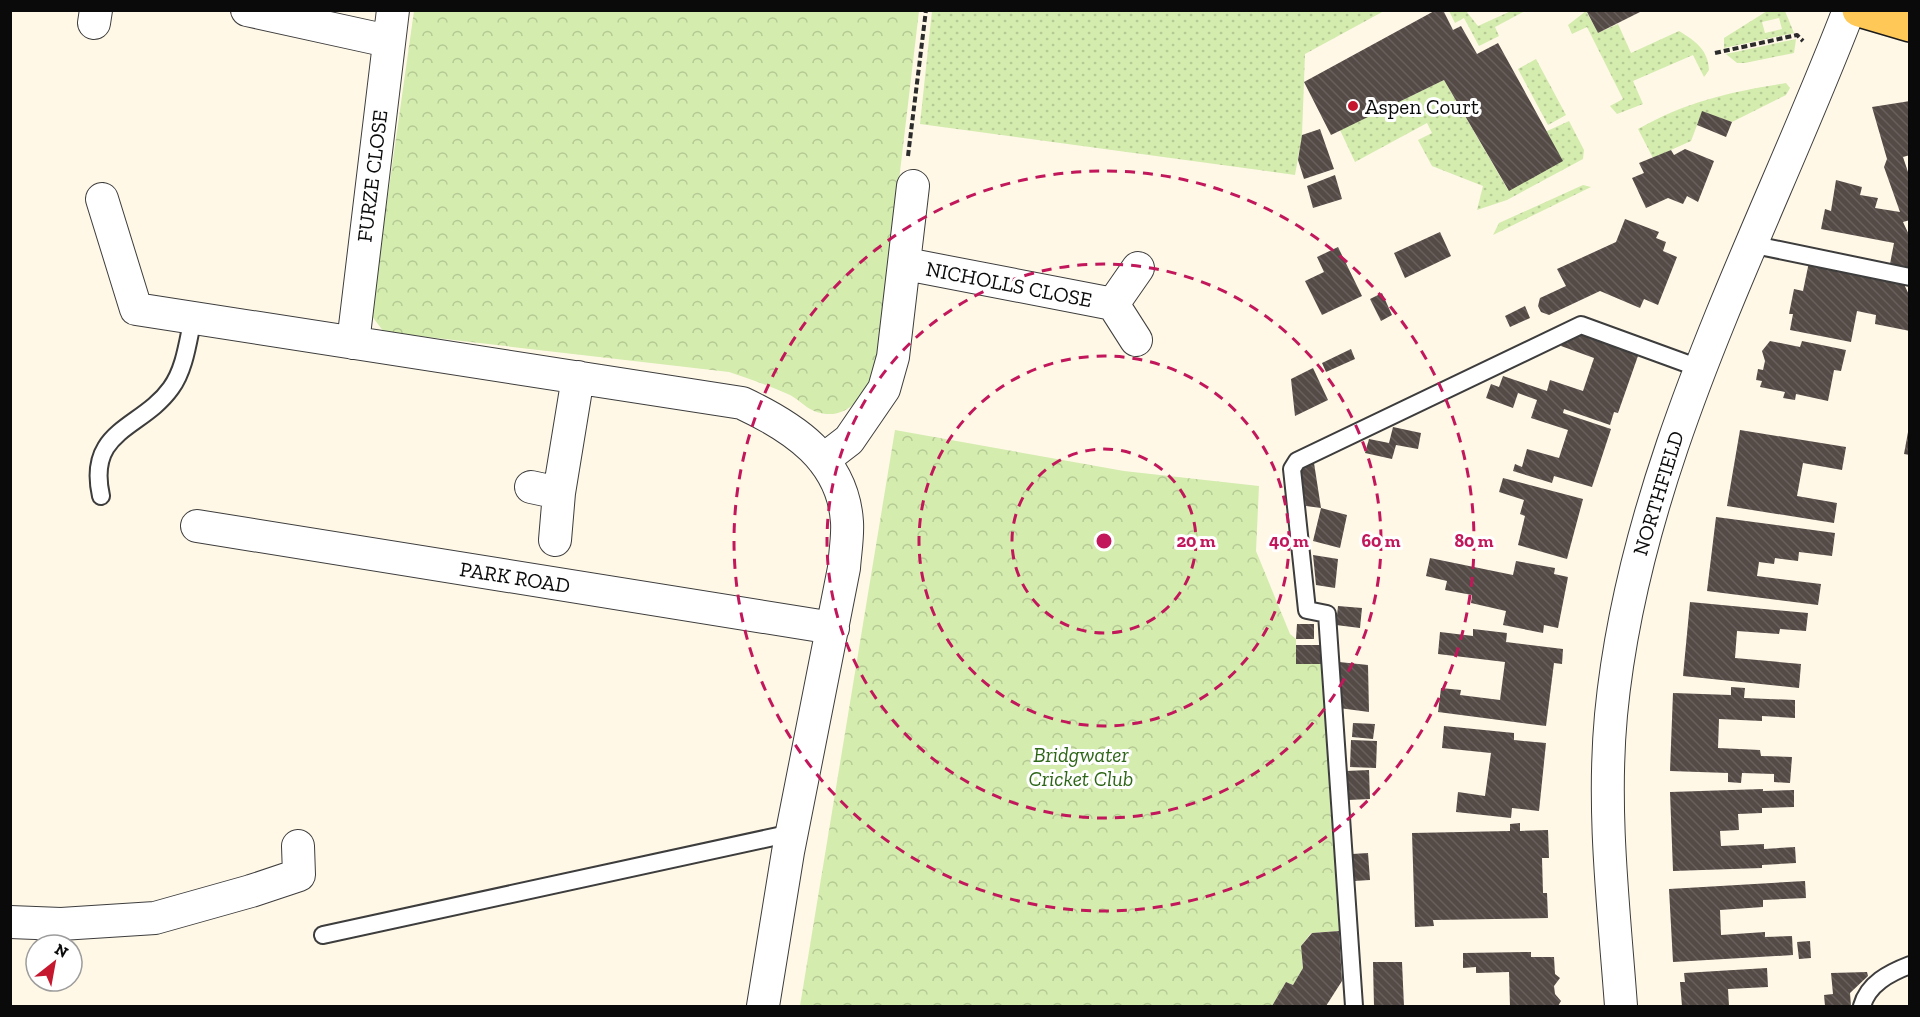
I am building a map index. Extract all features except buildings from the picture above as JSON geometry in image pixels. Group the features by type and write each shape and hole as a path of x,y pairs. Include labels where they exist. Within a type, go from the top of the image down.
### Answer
{"main road":[{"path":"1859,10 1896,23 1910,25"}],"street":[{"path":"247,10 388,41"},
{"name":"FURZE CLOSE","path":"353,343 393,10"},
{"name":"NORTHFIELD","path":"1621,1006 1607,780 1620,645 1634,572 1699,369 1750,244 1828,66 1849,10"},
{"name":"NICHOLLS CLOSE","path":"823,460 849,440 884,389 893,357 906,264 913,186"},
{"path":"102,200 136,309 742,403 778,420 804,437 823,460 841,491 847,521 844,568 792,833 763,1006"},
{"name":"NICHOLLS CLOSE","path":"906,264 1113,304 1136,340"},
{"name":"NICHOLLS CLOSE","path":"1113,304 1138,268"},
{"path":"555,540 545,490 578,377"},
{"name":"PARK ROAD","path":"197,526 833,628"},
{"path":"10,922 61,924 155,918 299,875 298,846"}],"lane":[{"path":"1750,244 1910,277"},
{"path":"100,496 99,465 107,445 120,429 155,408 172,387 181,369 193,318"},
{"path":"1354,1006 1327,614 1307,610 1292,469 1298,461 1581,325 1699,369"},
{"path":"323,935 792,833"},
{"path":"1862,1006 1867,992 1877,982 1910,965"}],"path":[{"path":"913,186 906,172 926,10"},
{"path":"1715,54 1797,35 1828,66"}],"green space":[{"path":"414,11 919,11 876,375 865,392 844,411 825,414 814,411 782,392 729,372 384,332 371,315"},
{"path":"932,11 1384,11 1305,54 1302,135 1295,175 920,124"},
{"path":"1449,11 1466,11 1478,26 1511,11 1525,11 1495,27 1499,36 1479,46 1464,18 1455,23"},
{"path":"1586,11 1598,33 1618,24 1631,53 1679,31 1703,51 1709,70 1704,77 1693,55 1633,81 1643,104 1617,114 1610,106 1623,99 1587,27 1572,34 1568,25"},
{"path":"1767,11 1785,11 1794,33 1724,48 1724,38","holes":["1779,18 1782,29 1765,33 1762,22"]},
{"path":"1796,39 1794,53 1745,63 1737,63 1726,54"},
{"path":"1536,59 1566,115 1548,125 1518,69"},
{"path":"1444,80 1508,190 1562,161 1545,132 1569,121 1584,150 1583,159 1507,200 1477,210 1483,186 1432,166 1418,140 1432,133 1427,123 1355,162 1340,130"},
{"path":"1786,83 1790,88 1786,95 1732,122 1702,112 1691,141 1653,158 1638,129 1674,111 1710,99"},
{"path":"1583,185 1591,187 1493,235 1499,223"},
{"name":"Bridgwater Cricket Club","path":"895,430 1124,471 1259,486 1256,551 1290,634 1296,639 1296,664 1321,664 1339,931 1311,933 1301,946 1303,968 1293,985 1286,982 1272,1006 800,1006"}],"place":[{"name":"Aspen Court","path":"1353,106"}]}
